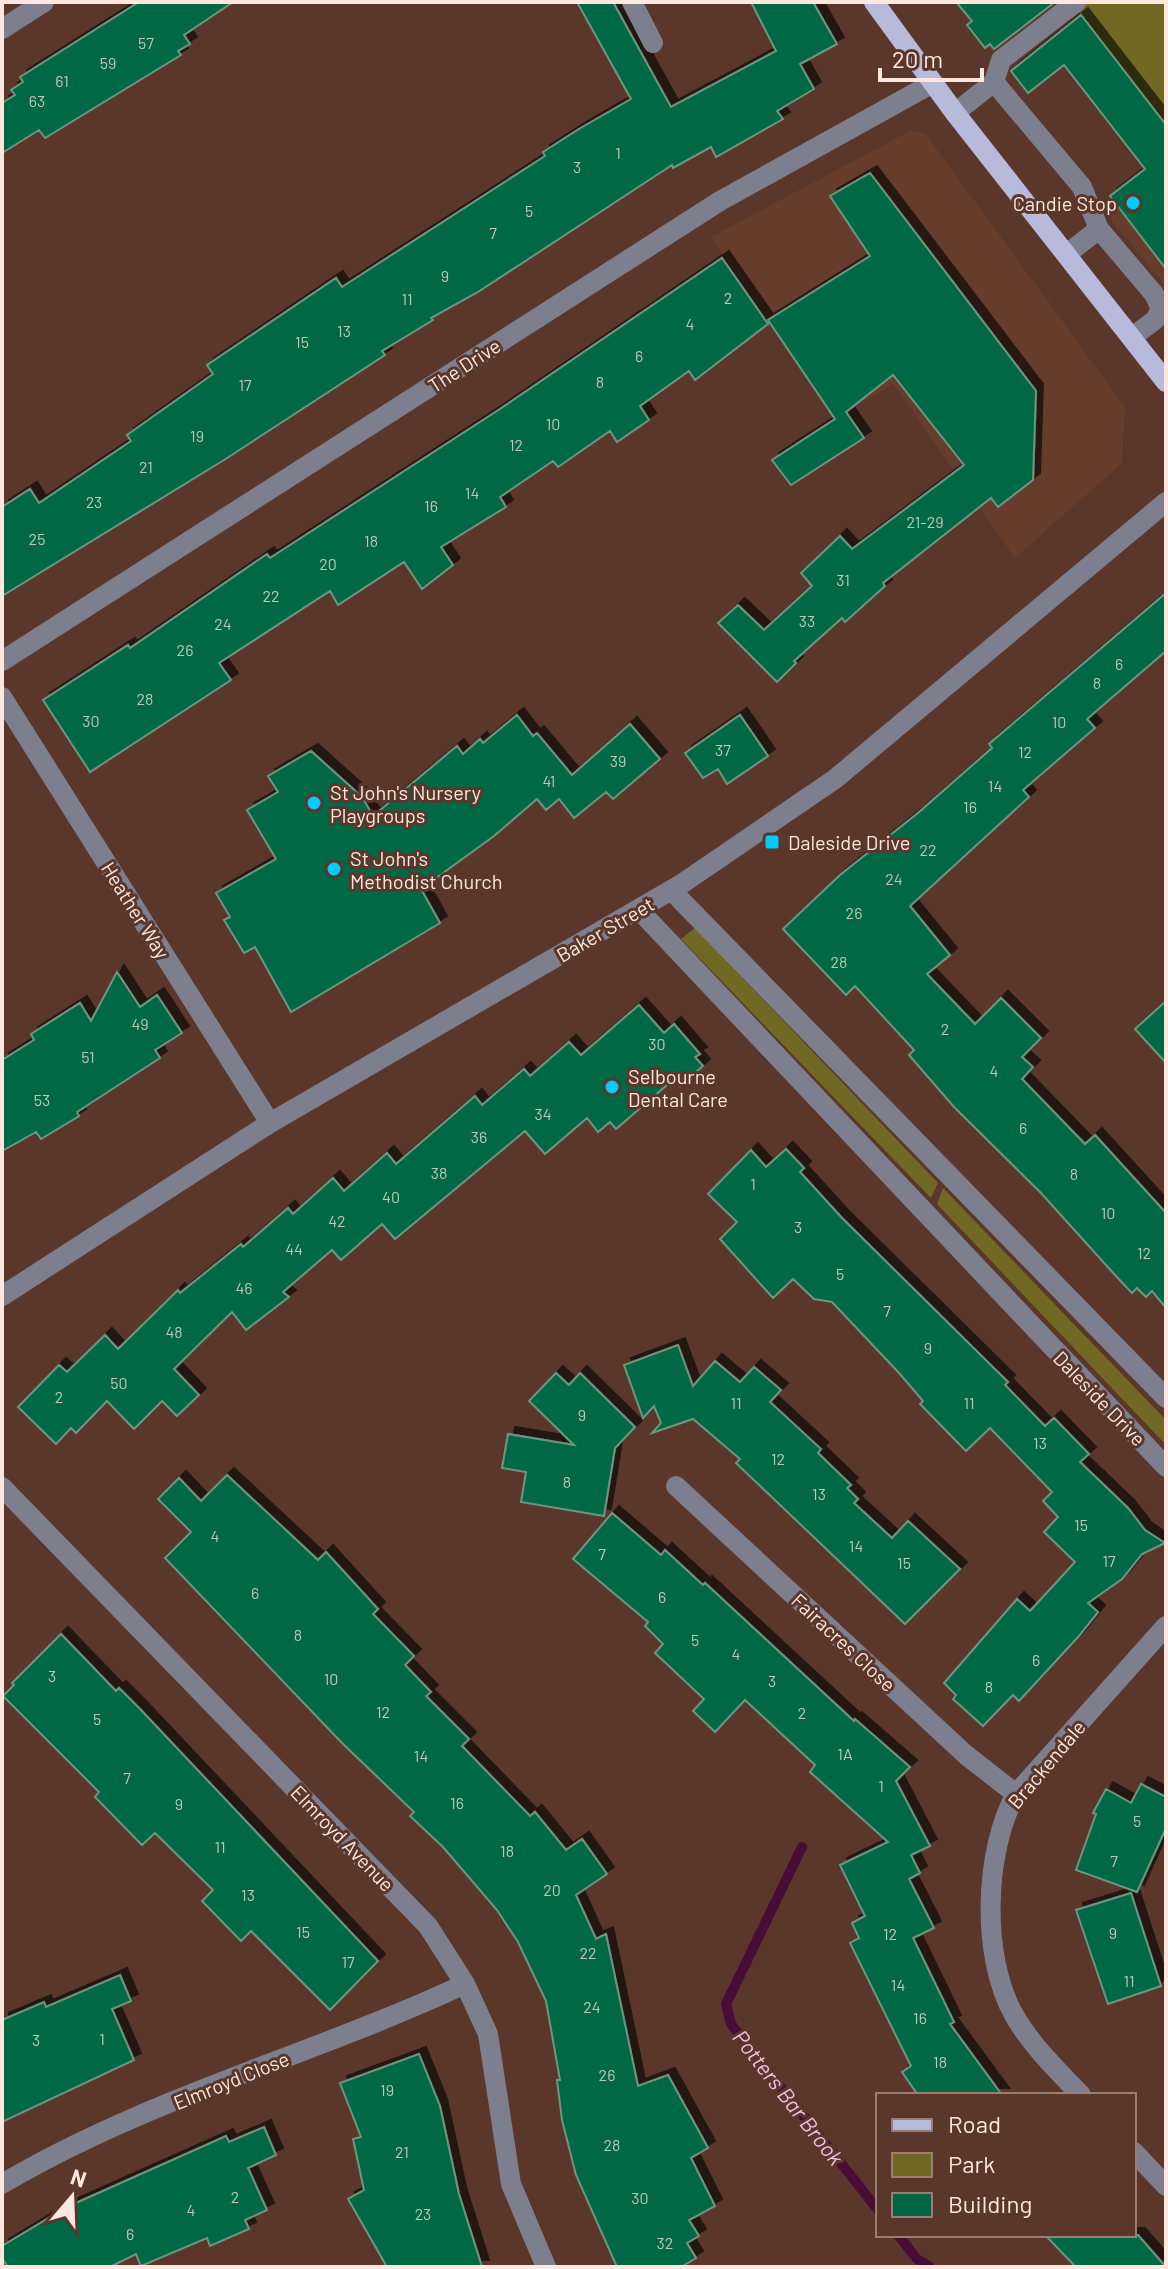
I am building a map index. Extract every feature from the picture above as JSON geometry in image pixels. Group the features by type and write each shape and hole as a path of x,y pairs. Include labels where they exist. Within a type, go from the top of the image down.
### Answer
{"main road":[{"path":"874,2 955,113 1166,382"}],"street":[{"path":"2,29 44,2"},
{"path":"632,2 653,43"},
{"path":"955,113 994,82 1001,60 1076,2"},
{"path":"994,82 1082,187 1099,229 1154,294 1161,309 1155,320 1132,337"},
{"name":"The Drive","path":"2,661 720,201 933,83"},
{"path":"1067,254 1099,229"},
{"name":"Baker Street","path":"2,1296 270,1123 672,891 835,779 1166,502"},
{"name":"Heather Way","path":"2,697 270,1123"},
{"path":"672,891 1166,1398"},
{"name":"Daleside Drive","path":"639,910 1166,1467"},
{"name":"Fairacres Close","path":"676,1486 966,1755 1016,1794"},
{"name":"Elmroyd Avenue","path":"2,1487 428,1926 465,1984 488,2034 511,2184 546,2267"},
{"name":"Brackendale","path":"1079,2093 1040,2053 1013,2013 999,1973 992,1930 992,1885 1004,1816 1016,1794 1166,1626"},
{"name":"Elmroyd Close","path":"2,2184 50,2156 113,2127 465,1984"},
{"path":"1136,2154 1166,2186"}],"shaded area":[{"path":"910,131 925,133 1125,407 1122,463 1015,558 893,384 835,419 711,237"},
{"path":"1166,153 1166,287 1099,205"}],"green space":[{"path":"1086,2 1166,2 1166,125 1077,9"},
{"path":"695,928 938,1183 931,1198 681,939"},
{"path":"943,1188 1166,1420 1166,1445 937,1204"}],"building":[{"path":"139,2 233,2 184,35 190,44 178,51 181,55 45,138 39,130 2,153 2,103 15,95 11,90 23,82 20,77"},
{"path":"577,2 613,2 671,107 776,51 751,2 813,2 837,44 800,64 814,89 777,111 783,119 716,157 711,147 673,168 672,165 478,292 431,318 433,320 382,351 385,355 224,460 2,596 2,507 30,489 39,503 131,441 127,435 213,374 207,365 336,278 342,287 545,156 543,152 631,99"},
{"path":"956,2 1055,2 994,49 990,44 985,48 967,25 972,21"},
{"path":"1081,15 1166,125 1166,269 1110,196 1145,169 1064,65 1028,93 1011,71"},
{"path":"870,173 1036,391 1033,480 998,507 991,498 883,583 885,586 845,622 842,618 794,661 796,663 777,682 718,623 738,605 764,630 812,586 801,573 840,536 852,549 964,465 893,375 846,412 864,438 791,485 772,460 835,419 768,320 870,256 830,196"},
{"path":"722,258 768,324 695,380 689,371 640,406 649,420 617,442 610,431 558,467 553,461 500,497 506,507 441,547 453,565 422,589 404,562 338,605 330,591 219,663 231,680 90,772 43,700 128,645 130,648 267,554 270,558 500,409"},
{"path":"1166,593 1166,651 1087,719 1095,728 1023,790 1029,797 910,906 950,955 927,974 975,1024 1001,998 1041,1038 1022,1057 1033,1067 1022,1079 1085,1144 1095,1135 1166,1213 1166,1308 1152,1291 1146,1297 1137,1288 1132,1293 1041,1193 954,1107 909,1055 914,1050 855,986 846,995 783,929 840,875 918,813 992,748 989,744"},
{"path":"517,715 533,736 537,733 572,775 630,724 660,759 613,799 606,792 574,818 559,799 546,810 537,799 494,836 421,889 440,923 291,1012 255,947 244,953 224,920 230,917 216,893 276,859 247,810 278,792 268,776 311,751 362,797 373,816 457,746 463,754 480,739 483,743"},
{"path":"740,715 768,756 727,784 718,769 703,778 685,753"},
{"path":"117,972 140,1007 157,995 182,1033 155,1050 160,1058 77,1112 79,1116 41,1139 36,1132 2,1151 2,1060 34,1040 31,1034 80,1003 91,1021"},
{"path":"1166,1001 1166,1063 1135,1029"},
{"path":"639,1005 664,1033 674,1024 700,1054 695,1057 703,1066 680,1086 674,1079 616,1129 610,1122 598,1132 587,1118 545,1154 525,1131 395,1239 382,1224 341,1260 332,1250 283,1292 289,1297 246,1330 232,1312 174,1369 199,1395 177,1416 162,1401 134,1429 107,1401 76,1433 71,1428 56,1444 18,1407 59,1365 67,1372 105,1335 118,1349 178,1290 180,1293 241,1244 243,1247 288,1208 293,1214 333,1178 344,1191 387,1153 396,1164 475,1096 482,1105 524,1069 530,1076 569,1042 581,1055"},
{"path":"786,1149 804,1168 800,1172 842,1218 1008,1382 1005,1385 1045,1426 1054,1418 1089,1454 1080,1462 1128,1508 1145,1530 1165,1543 1142,1554 1122,1579 1088,1603 1098,1612 1078,1637 1019,1701 1013,1695 983,1726 953,1699 956,1695 944,1683 1017,1599 1030,1611 1075,1562 1044,1532 1058,1517 1043,1501 1052,1492 990,1428 966,1451 920,1404 923,1401 900,1374 832,1302 814,1299 793,1279 773,1298 720,1239 737,1222 708,1194 751,1150 766,1167"},
{"path":"678,1345 693,1386 715,1361 740,1382 754,1367 781,1390 770,1402 821,1449 818,1453 851,1485 847,1488 858,1499 854,1503 892,1538 908,1521 960,1569 905,1624 736,1463 740,1459 693,1419 652,1433 661,1423 654,1406 643,1418 624,1365"},
{"path":"556,1373 569,1385 580,1373 635,1427 615,1448 604,1516 521,1502 526,1472 502,1468 508,1434 574,1445 529,1401"},
{"path":"227,1475 318,1560 326,1552 378,1609 373,1614 414,1656 405,1665 431,1692 426,1696 469,1739 462,1746 530,1816 535,1812 566,1850 582,1839 607,1874 576,1895 596,1939 606,1934 638,2086 668,2075 708,2148 691,2158 715,2206 689,2220 699,2236 687,2243 696,2258 681,2267 617,2267 576,2175 562,2120 557,2080 560,2080 546,2001 518,1942 497,1910 443,1847 410,1816 414,1812 342,1743 165,1558 191,1532 158,1499 179,1478 201,1501"},
{"path":"612,1513 661,1555 665,1550 703,1585 705,1583 854,1721 910,1767 896,1781 930,1846 911,1855 920,1873 909,1879 934,1928 913,1938 954,2022 950,2024 1001,2093 917,2093 902,2072 911,2066 850,1943 859,1938 852,1923 865,1916 840,1865 888,1842 810,1772 815,1765 745,1700 715,1732 693,1711 704,1699 655,1653 663,1644 645,1626 648,1622 573,1559"},
{"path":"61,1634 116,1691 119,1688 140,1709 378,1961 330,2010 251,1931 241,1941 202,1901 213,1890 155,1833 142,1845 95,1797 99,1792 3,1696"},
{"path":"1141,1784 1166,1797 1166,1828 1137,1892 1076,1870 1096,1814 1093,1813 1106,1789 1131,1803"},
{"path":"1131,1893 1161,1986 1108,2004 1076,1910"},
{"path":"120,1975 131,2001 112,2009 134,2060 2,2122 2,2020 44,2002 46,2007"},
{"path":"419,2054 440,2106 459,2194 482,2267 387,2267 348,2199 364,2190 353,2139 361,2137 340,2083"},
{"path":"264,2127 276,2155 248,2168 267,2210 245,2220 249,2229 210,2246 207,2238 141,2266 136,2254 110,2267 8,2267 2,2258 2,2246 67,2207 226,2136 229,2142"},
{"path":"1138,2235 1166,2267 1076,2267 1047,2237"}],"waterway":[{"name":"Potters Bar Brook","path":"802,1847 726,2004 731,2024 876,2207"},
{"name":"Potters Bar Brook","path":"900,2237 917,2259 930,2267"}],"place":[{"name":"Candie Stop","path":"1133,203"},
{"name":"St John's Nursery Playgroups","path":"314,803"},
{"name":"Daleside Drive","path":"772,842"},
{"name":"St John's Methodist Church","path":"334,869"},
{"name":"Selbourne Dental Care","path":"612,1087"}]}
